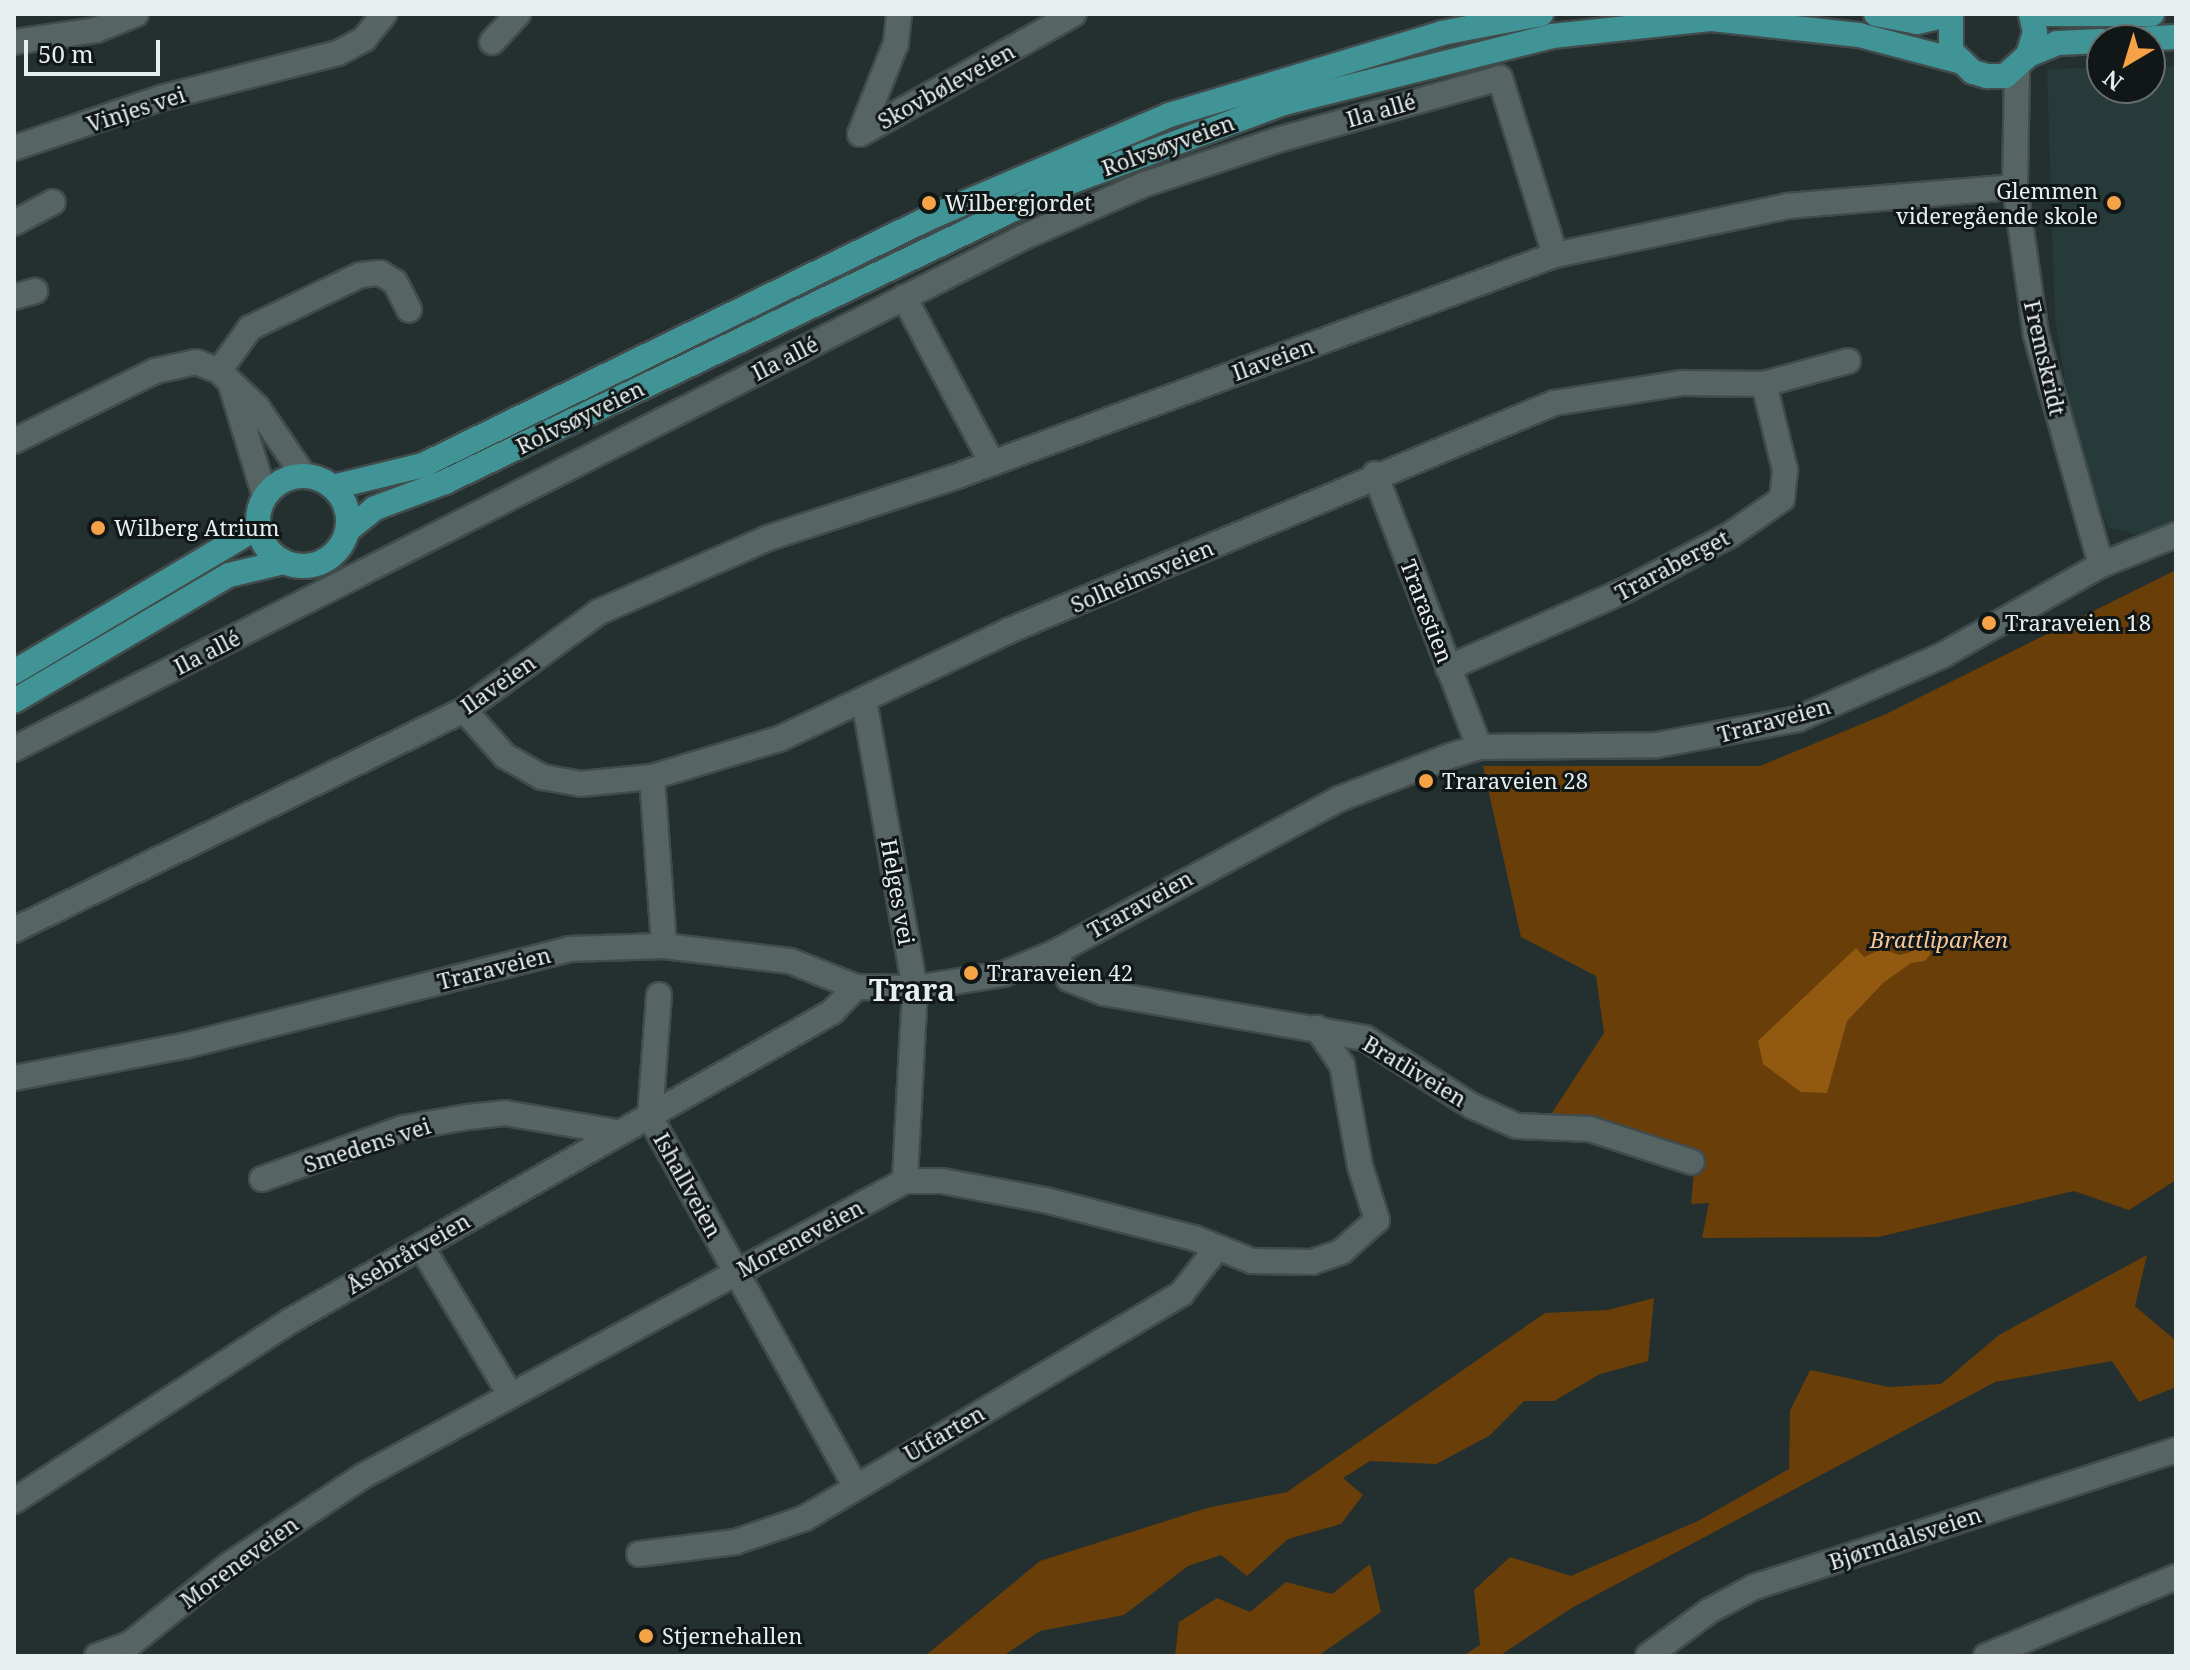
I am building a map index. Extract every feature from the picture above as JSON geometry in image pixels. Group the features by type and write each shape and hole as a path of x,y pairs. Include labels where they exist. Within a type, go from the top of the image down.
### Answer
{"main road":[{"name":"Rolvsøyveien","path":"333,487 423,465 929,218 1169,115 1442,33 1541,14"},
{"path":"1876,14 1917,22 1951,14 1947,36 1958,61"},
{"path":"2023,62 2035,32 2031,14"},
{"path":"2046,14 2152,14"},
{"name":"Rolvsøyveien","path":"348,530 375,508 445,482 1041,195 1284,103 1552,36 1712,19 1859,35 1958,61 1987,76"},
{"path":"1987,76 2023,62 2057,43 2086,42"},
{"path":"14,701 229,575 284,562 308,565 330,557 348,530 346,507 333,487 304,476 282,481 265,496 258,527 266,548 284,562"},
{"path":"14,672 258,527"}],"street":[{"path":"14,42 96,30 136,14"},
{"name":"Vinjes vei","path":"14,148 161,98 338,53 364,39 384,14"},
{"path":"492,42 518,14"},
{"name":"Skovbøleveien","path":"899,14 896,43 860,134 1074,14"},
{"name":"Fremskridt","path":"2023,62 2015,147 2015,187 2036,335 2101,565"},
{"name":"Fremskridt","path":"1987,76 1999,89 2008,137 2015,147"},
{"name":"Ila allé","path":"14,749 904,297 1145,184 1291,136 1500,78 1555,255"},
{"name":"Ilaveien","path":"14,930 464,710 599,612 768,538 991,461 1555,255 1787,206 2015,187"},
{"path":"14,223 53,202"},
{"path":"265,496 225,378 250,328 360,275 380,273 395,282 409,310"},
{"path":"904,297 991,461"},
{"name":"Solheimsveien","path":"464,710 505,756 542,777 580,784 652,777 779,739 1008,631 1375,474 1554,403 1682,383 1764,384 1848,361"},
{"path":"14,441 171,365 196,362 225,378 257,407 304,476"},
{"name":"Traraberget","path":"1448,668 1626,590 1730,535 1782,499 1785,470 1764,384"},
{"name":"Trarastien","path":"1375,474 1479,747"},
{"name":"Traraveien","path":"14,1078 184,1046 569,949 664,946 790,961 856,987 915,988 1003,974 1054,953 1145,899 1339,799 1479,747 1657,745 1798,719 1943,655 2101,565 2176,535"},
{"name":"Helges vei","path":"864,700 915,988 905,1181"},
{"path":"652,777 664,946"},
{"name":"Bratliveien","path":"1054,953 1069,979 1104,993 1365,1038 1472,1106 1517,1126 1590,1129 1692,1162"},
{"path":"812,1023 825,975"},
{"name":"Åsebråtveien","path":"14,1501 155,1406 421,1246 616,1132 650,1117 812,1023 856,987"},
{"name":"Ishallveien","path":"659,995 650,1117 855,1486"},
{"path":"905,1181 1013,1193 1217,1248 1252,1261 1312,1262 1357,1242 1377,1220 1360,1166 1342,1065 1317,1028"},
{"name":"Smedens vei","path":"262,1179 404,1128 468,1117 505,1113 616,1132"},
{"name":"Moreneveien","path":"97,1656 130,1644 229,1565 363,1476 905,1181"},
{"path":"421,1246 510,1394"},
{"name":"Utfarten","path":"639,1554 777,1531 1182,1293 1217,1248"},
{"name":"Bjørndalsveien","path":"1648,1656 1709,1611 1754,1587 2176,1450"},
{"path":"1986,1656 2176,1577"}],"shaded area":[{"name":"Glemmen videregående skole","path":"2166,66 2176,66 2176,521 2140,535 2109,528 2082,468 2068,399 2055,319 2047,69 2086,68 2086,104 2166,104"},
{"path":"1926,941 1931,953 1925,961 1911,963 1883,983 1847,1021 1827,1093 1801,1092 1763,1064 1758,1041 1856,948 1864,957 1882,949 1900,955 1911,952 1909,945"}],"green space":[{"name":"Brattliparken","path":"2176,570 2176,1180 2129,1210 2074,1191 1878,1237 1702,1238 1709,1203 1691,1204 1694,1170 1546,1122 1604,1033 1596,976 1521,937 1483,766 1760,766 1886,714"},
{"path":"2147,1255 2135,1306 2176,1341 2176,1387 2139,1402 2112,1361 1995,1382 1570,1609 1499,1656 1463,1656 1480,1645 1474,1590 1510,1557 1571,1576 1698,1521 1789,1469 1790,1411 1810,1370 1889,1387 1941,1384 1999,1335"},
{"path":"1654,1298 1648,1361 1600,1374 1554,1401 1524,1401 1489,1436 1436,1464 1370,1461 1343,1478 1363,1495 1341,1524 1288,1539 1247,1576 1221,1555 1188,1566 1124,1615 1040,1631 1003,1656 925,1656 1040,1561 1207,1508 1287,1492 1545,1313 1608,1310"},
{"path":"1370,1564 1381,1612 1318,1656 1175,1656 1179,1622 1217,1598 1250,1612 1286,1582 1332,1594"}],"place":[{"name":"Wilbergjordet","path":"929,203"},
{"name":"Glemmen videregående skole","path":"2114,203"},
{"name":"Wilberg Atrium","path":"98,528"},
{"name":"Traraveien 18","path":"1989,623"},
{"name":"Traraveien 28","path":"1426,781"},
{"name":"Traraveien 42","path":"971,973"},
{"name":"Stjernehallen","path":"646,1636"}],"district":[{"name":"Trara","path":"912,990"}]}
